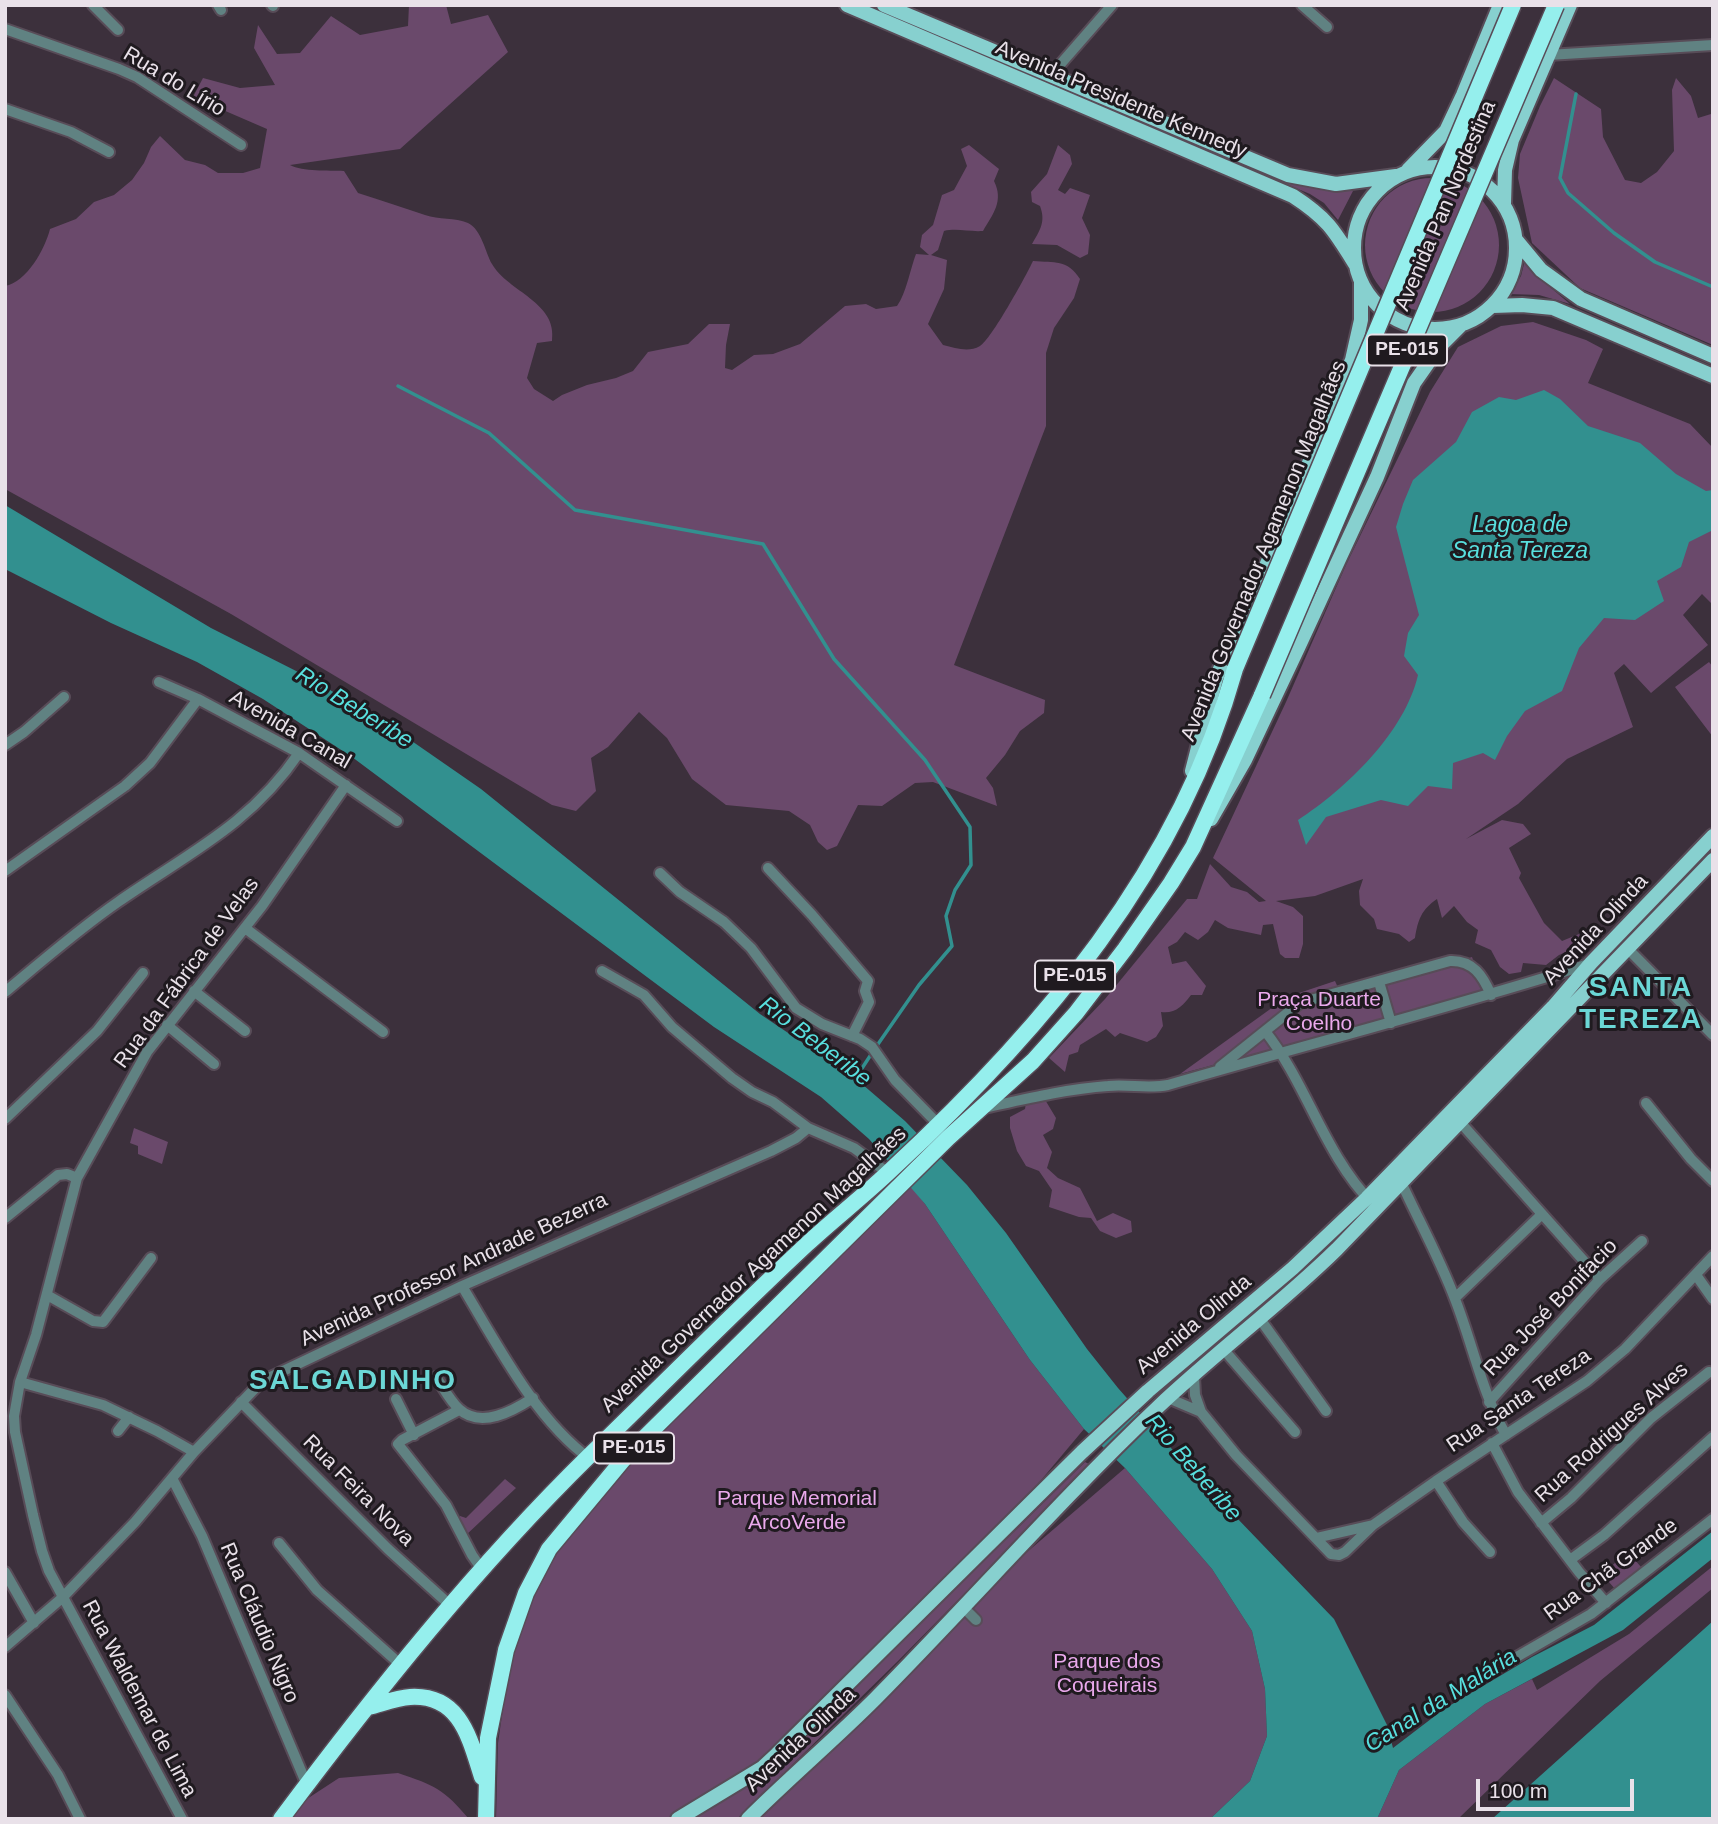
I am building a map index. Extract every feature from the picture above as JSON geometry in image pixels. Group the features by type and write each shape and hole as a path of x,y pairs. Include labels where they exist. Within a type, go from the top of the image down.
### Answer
{"highway":[{"name":"Avenida Governador Agamenon Magalhães","path":"281,1819 401,1665 481,1568 589,1458 808,1244 890,1171 1020,1041 1078,972 1154,861 1184,803 1222,716 1234,669 1513,5"},
{"name":"Avenida Pan Nordestina","path":"1262,695 1556,5"},
{"name":"Avenida Governador Agamenon Magalhães","path":"486,1819 488,1738 506,1650 526,1593 549,1549 628,1454 948,1138 1053,1041 1133,939 1193,847 1262,695"},
{"path":"368,1707 410,1697 429,1700 450,1709 468,1731 485,1786"}],"main road":[{"name":"Avenida Presidente Kennedy","path":"847,5 1293,196 1326,221 1355,264"},
{"name":"Avenida Presidente Kennedy","path":"884,5 1288,175 1336,184 1400,174"},
{"name":"Avenida Pan Nordestina","path":"1400,174 1446,131 1500,5"},
{"name":"Avenida Pan Nordestina","path":"1504,204 1505,170 1512,140 1570,5"},
{"path":"1436,167 1468,174 1482,181 1504,204 1517,240 1517,254 1503,295 1478,318 1460,326 1427,329 1402,322 1381,309 1361,282 1355,264 1354,238 1361,214 1376,192 1400,174 1436,167"},
{"path":"1517,240 1541,270 1581,299 1713,356"},
{"name":"Avenida Governador Agamenon Magalhães","path":"1184,803 1216,678 1256,590 1352,360 1361,320 1361,282"},
{"path":"1493,306 1521,304 1553,308 1713,376"},
{"name":"Avenida Governador Agamenon Magalhães","path":"1193,847 1223,802 1261,727 1377,477 1414,383 1440,346 1460,326"},
{"name":"Avenida Olinda","path":"748,1819 873,1700 1164,1401 1301,1285 1372,1203 1591,963 1713,836"},
{"name":"Avenida Olinda","path":"678,1819 762,1768 1082,1452 1293,1268 1401,1182 1713,860"}],"street":[{"path":"93,5 118,30"},
{"path":"1051,75 1112,5"},
{"path":"1303,5 1327,27"},
{"name":"Rua do Lírio","path":"5,29 119,69 241,145"},
{"path":"1549,55 1713,45"},
{"path":"5,109 71,132 109,152"},
{"name":"Avenida Canal","path":"159,681 299,753 397,821"},
{"path":"5,745 64,697"},
{"path":"5,871 125,786 150,763 198,699"},
{"path":"5,992 80,929 237,822 280,780 299,753"},
{"name":"Rua da Fábrica de Velas","path":"62,1598 42,1551 15,1432 15,1416 20,1382 47,1295 77,1178 147,1052 245,928 346,785"},
{"path":"768,867 813,915 868,981 865,991 869,1002 852,1036"},
{"path":"660,873 680,892 724,922 751,948 796,1008 876,1051 895,1080 937,1125"},
{"path":"245,928 383,1032"},
{"path":"1628,949 1713,1035"},
{"path":"1215,1071 1300,1003 1450,961 1466,963 1483,977 1491,995"},
{"path":"982,1108 1078,1089 1128,1084 1161,1086 1491,995 1591,963"},
{"path":"602,971 644,995 672,1027 752,1092 773,1101 808,1128 854,1149 890,1171"},
{"path":"5,1119 97,1031 143,973"},
{"path":"1379,982 1391,1023"},
{"path":"194,991 245,1031"},
{"path":"167,1025 214,1064"},
{"path":"1265,1031 1281,1051 1334,1152 1372,1203"},
{"path":"1646,1103 1691,1159 1713,1181"},
{"path":"1460,1122 1600,1279"},
{"name":"Avenida Professor Andrade Bezerra","path":"5,1647 62,1598 135,1522 194,1452 262,1381 462,1286 771,1151 796,1138 808,1128"},
{"path":"5,1218 58,1175 67,1174 77,1178"},
{"path":"1401,1182 1455,1298 1489,1402 1506,1435"},
{"path":"1455,1298 1542,1214"},
{"name":"Rua José Bonifacio","path":"1489,1402 1600,1279 1642,1241"},
{"name":"Rua Santa Tereza","path":"1316,1538 1331,1554 1339,1555 1345,1552 1373,1525 1587,1381 1625,1349 1713,1256"},
{"path":"47,1295 93,1321 103,1322 151,1258"},
{"path":"1696,1275 1713,1299"},
{"path":"462,1286 533,1398 565,1436 589,1458"},
{"path":"1260,1319 1326,1411"},
{"path":"1224,1350 1295,1432"},
{"name":"Rua Rodrigues Alves","path":"1541,1523 1571,1498 1651,1418 1709,1372"},
{"path":"1194,1376 1195,1395 1201,1412 1245,1465 1316,1538 1373,1525"},
{"path":"436,1377 459,1410 469,1415 506,1415 533,1398"},
{"path":"20,1382 103,1405 194,1452"},
{"path":"396,1399 414,1435"},
{"path":"1164,1401 1201,1412"},
{"name":"Rua Feira Nova","path":"241,1402 388,1549 451,1606"},
{"path":"459,1410 399,1443 399,1446 446,1504 481,1568"},
{"path":"118,1431 129,1417"},
{"path":"1570,1560 1612,1528 1713,1437"},
{"path":"1492,1443 1518,1492 1606,1603"},
{"name":"Rua Cláudio Nigro","path":"172,1478 202,1536 307,1784"},
{"path":"1436,1481 1462,1522 1490,1552"},
{"name":"Rua Chã Grande","path":"1494,1670 1606,1603 1713,1519"},
{"path":"279,1543 317,1590 401,1665"},
{"path":"5,1572 34,1623"},
{"name":"Rua Waldemar de Lima","path":"62,1598 182,1819"},
{"path":"963,1607 976,1620"},
{"path":"5,1695 58,1775 80,1819"}],"green space":[{"path":"409,5 446,5 451,24 488,15 508,52 400,149 290,165 309,170 344,171 358,193 425,215 463,221 473,226 499,274 530,298 547,316 552,328 552,341 537,343 527,378 534,389 553,401 587,385 633,371 648,352 688,344 709,324 730,324 725,368 732,370 754,355 773,354 800,344 845,306 866,304 876,309 897,306 916,254 929,255 920,247 922,235 933,225 942,195 954,190 967,166 961,149 969,145 999,169 994,181 998,201 983,231 944,231 938,250 931,255 947,260 944,289 928,324 943,345 962,349 980,346 1008,307 1033,261 1065,265 1080,279 1074,298 1054,328 1046,353 1046,426 954,665 1045,700 1044,713 1020,731 986,778 993,788 997,806 933,782 915,783 882,806 858,805 837,846 827,850 818,842 810,825 789,811 726,805 692,779 667,738 639,712 608,747 591,758 596,791 576,811 552,805 231,614 5,489 5,286 21,278 34,264 50,229 76,219 94,202 114,195 132,180 160,136 185,160 205,165 218,173 243,173 260,168 267,129 193,97 203,78 240,88 275,85 254,48 258,25 277,54 300,53 331,16 360,35 408,26"},
{"path":"1554,78 1601,109 1603,137 1625,180 1641,183 1657,172 1674,151 1672,90 1676,78 1691,96 1698,118 1711,114 1713,79 1713,345 1580,288 1532,243 1518,178 1520,154"},
{"path":"1156,124 1302,185 1353,191 1338,220 1324,203 1310,194 1154,129"},
{"path":"1058,145 1070,155 1072,164 1058,190 1065,194 1070,188 1090,195 1082,218 1090,235 1088,254 1080,258 1057,245 1032,244 1040,230 1042,217 1040,206 1032,202 1031,192 1047,174"},
{"path":"1432,178 1458,183 1479,198 1494,219 1499,245 1494,271 1479,292 1458,307 1432,312 1406,307 1385,292 1370,271 1365,245 1370,219 1385,198 1406,183"},
{"path":"1525,260 1537,276 1570,304 1539,295 1510,294 1521,276"},
{"path":"1533,322 1586,340 1603,349 1588,383 1690,424 1713,448 1713,605 1702,594 1683,615 1708,645 1651,693 1624,664 1614,673 1633,727 1567,759 1518,804 1466,839 1502,820 1523,824 1531,834 1509,848 1521,873 1519,878 1544,923 1562,941 1579,934 1587,944 1559,955 1546,965 1523,963 1521,972 1509,974 1500,967 1491,950 1475,943 1478,930 1467,922 1454,906 1442,918 1437,899 1424,911 1415,938 1409,942 1399,934 1377,929 1374,919 1360,905 1359,891 1363,879 1315,896 1276,901 1293,907 1303,916 1303,944 1299,958 1285,958 1280,954 1273,924 1263,925 1261,935 1228,928 1215,920 1208,932 1198,940 1185,932 1177,942 1168,947 1172,964 1186,961 1206,986 1202,995 1191,995 1178,1008 1161,1012 1163,1026 1156,1037 1147,1042 1120,1033 1115,1037 1106,1029 1080,1045 1078,1052 1069,1055 1065,1072 1049,1058 1105,999 1187,899 1197,899 1210,864 1231,887 1247,892 1259,902 1266,901 1213,858 1346,565 1430,392 1458,347 1501,326"},
{"path":"1709,662 1713,667 1713,737 1675,687"},
{"name":"Praça Duarte Coelho","path":"1472,957 1484,992 1180,1074 1287,997 1335,981 1340,992 1365,990"},
{"path":"1044,1098 1056,1118 1053,1129 1043,1135 1052,1152 1047,1168 1058,1178 1080,1188 1097,1221 1113,1213 1131,1221 1132,1232 1116,1238 1100,1231 1091,1218 1049,1207 1052,1190 1039,1171 1026,1166 1017,1151 1010,1128 1010,1117 1025,1109 1026,1102"},
{"path":"134,1128 168,1142 162,1164 138,1154 138,1146 130,1143"},
{"name":"Parque Memorial ArcoVerde","path":"908,1182 1030,1360 1084,1429 1011,1516 766,1760 670,1819 496,1819 498,1743 516,1617 541,1559 629,1458"},
{"path":"1085,1462 1091,1465 898,1661 737,1819 687,1819 791,1750"},
{"name":"Parque dos Coqueirais","path":"1125,1468 1212,1569 1252,1631 1265,1689 1267,1736 1250,1781 1210,1819 759,1819 963,1607"},
{"path":"505,1479 516,1488 464,1537 459,1523 460,1516 466,1518"},
{"path":"1628,1552 1641,1567 1615,1589 1602,1574"},
{"path":"1713,1566 1713,1588 1600,1681 1458,1819 1377,1819 1399,1770 1485,1704 1532,1679 1537,1690 1629,1634"},
{"path":"398,1773 438,1789 469,1819 285,1819 293,1808 339,1778"}],"water":[{"name":"Lagoa de Santa Tereza","path":"1544,390 1560,399 1588,426 1640,443 1676,474 1706,491 1713,490 1713,530 1689,542 1681,567 1657,581 1664,601 1635,620 1604,618 1579,648 1562,691 1525,711 1507,736 1495,760 1483,753 1453,763 1452,789 1428,786 1408,806 1381,800 1326,817 1306,845 1298,820 1354,776 1387,738 1401,717 1418,675 1404,656 1408,633 1419,615 1396,527 1413,480 1456,442 1472,412 1499,397 1516,400"},
{"name":"Rio Beberibe","path":"5,505 211,628 310,678 393,728 481,789 760,1014 855,1078 905,1121 967,1185 1006,1233 1087,1349 1118,1388 1186,1465 1334,1619 1387,1725 1393,1748 1444,1709 1532,1657 1594,1625 1713,1531 1713,1558 1623,1630 1485,1704 1399,1770 1377,1819 1210,1819 1250,1781 1267,1736 1265,1689 1252,1631 1212,1569 1125,1468 1084,1429 1030,1360 925,1204 869,1139 821,1097 714,1027 352,757 263,699 197,662 111,623 5,569"},
{"path":"1713,1621 1713,1819 1492,1819"}],"waterway":[{"path":"1576,94 1560,178 1568,193 1614,233 1655,262 1713,287"},
{"path":"398,386 489,433 575,510 763,544 834,659 925,760 970,827 971,865 955,890 946,916 952,946 919,985 876,1047"},
{"path":"853,1082 872,1053"}],"district":[{"name":"SANTA TEREZA","path":"1641,1004"},
{"name":"SALGADINHO","path":"353,1381"}],"water label":[{"name":"Canal da Malária","path":"1441,1701"}]}
